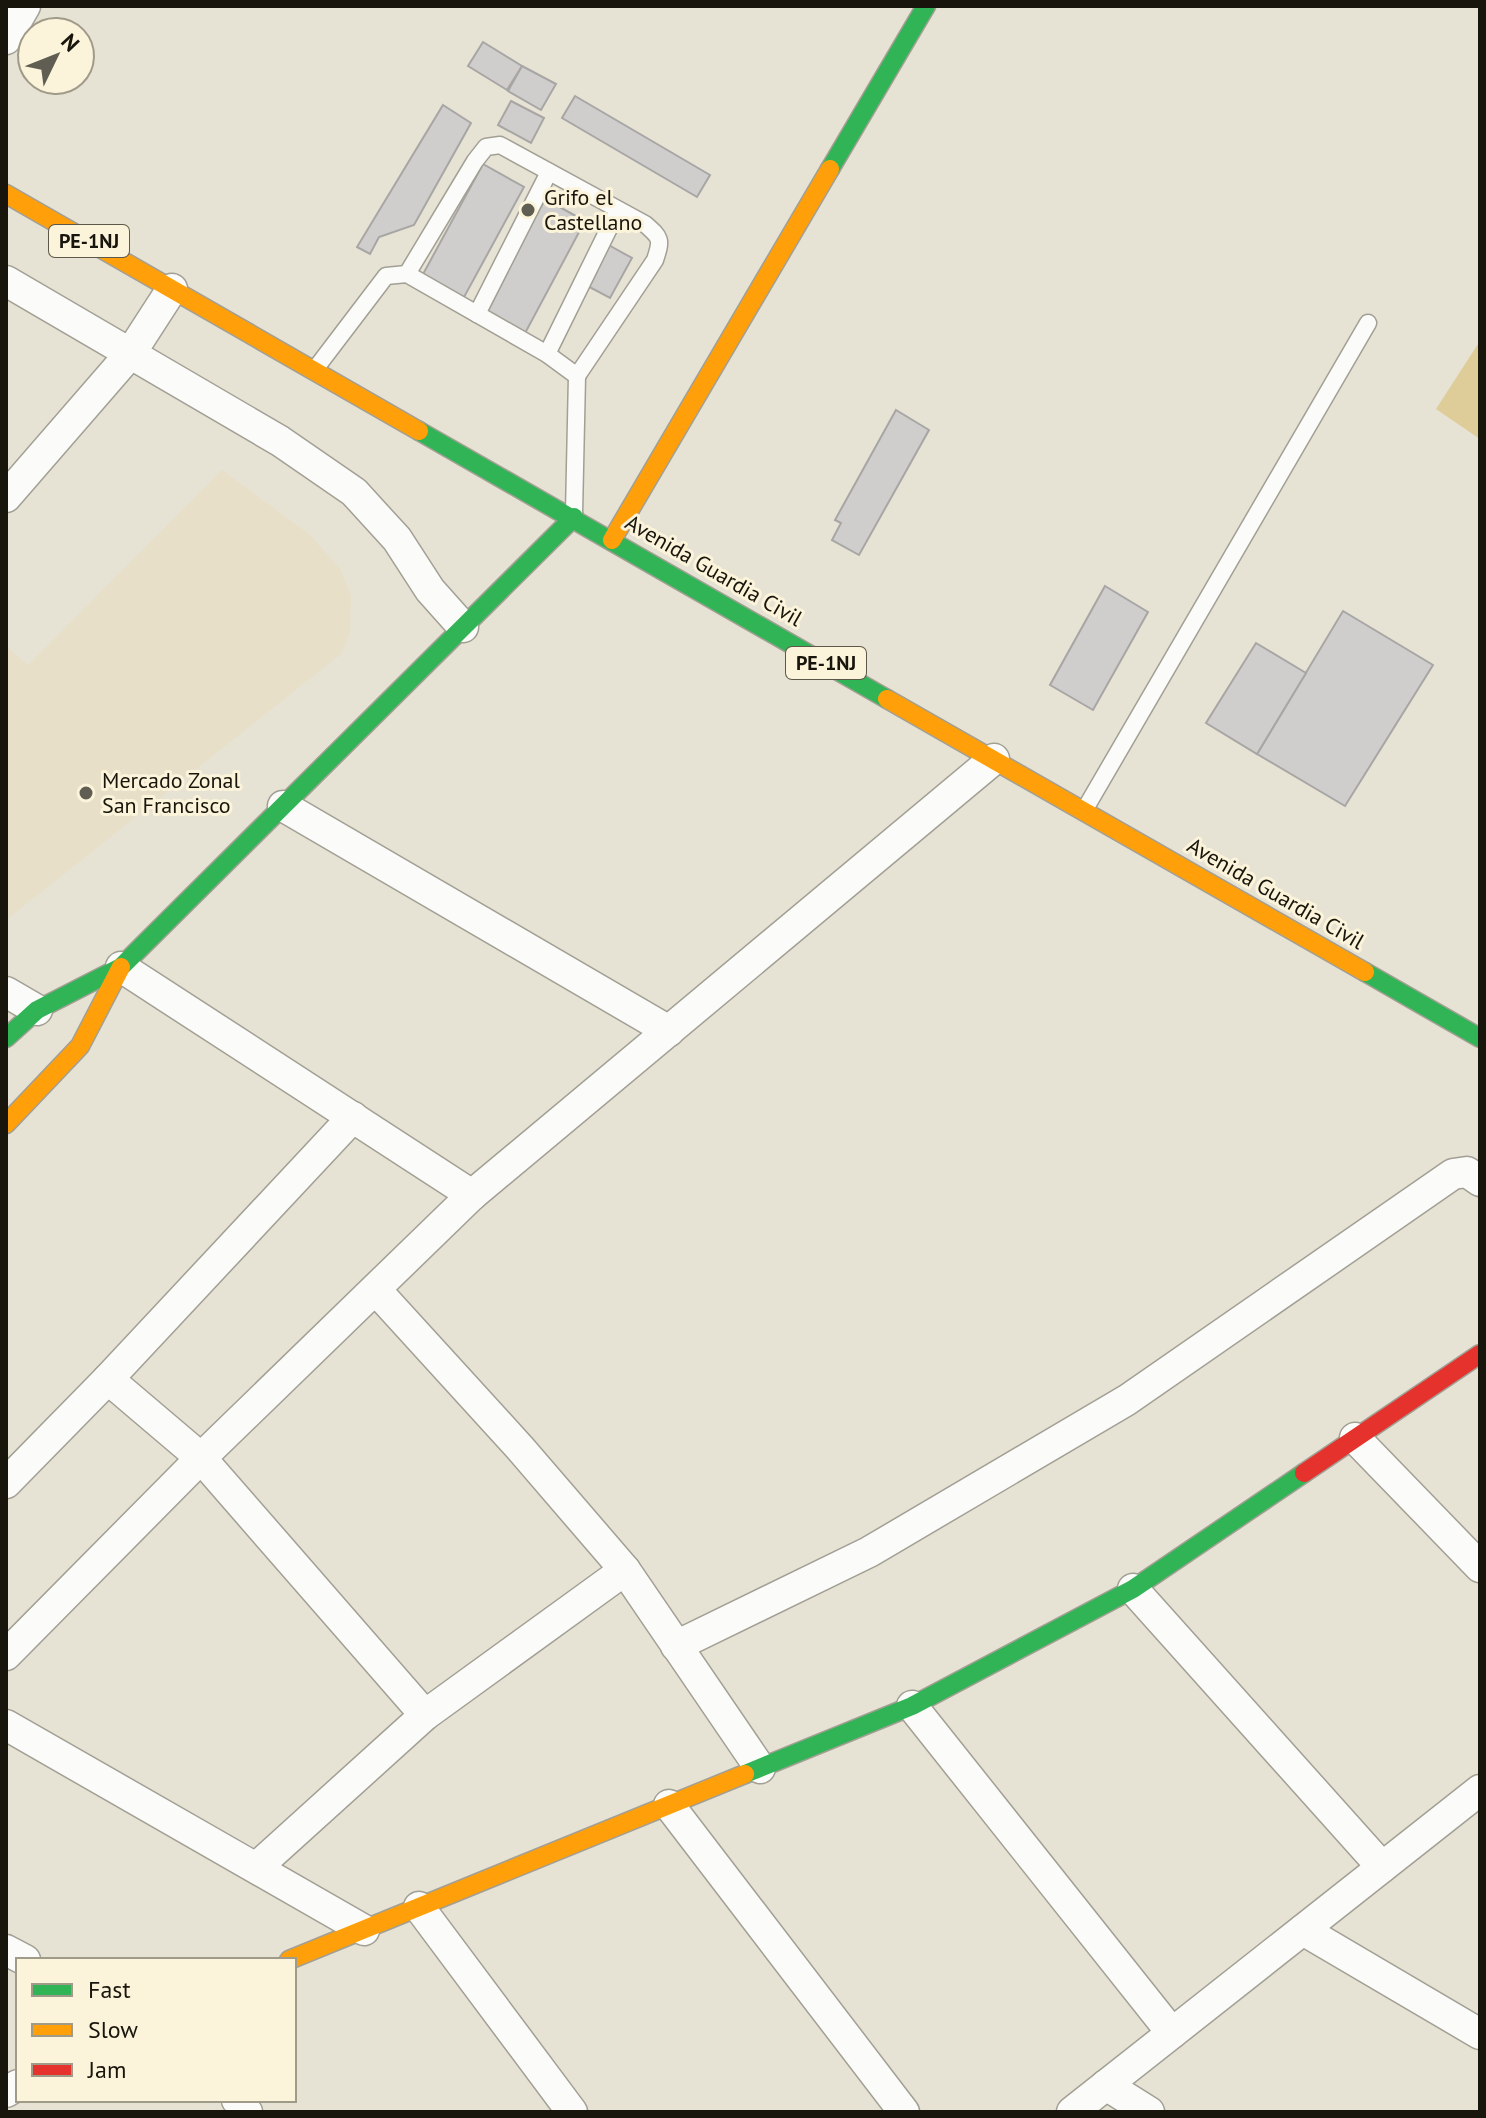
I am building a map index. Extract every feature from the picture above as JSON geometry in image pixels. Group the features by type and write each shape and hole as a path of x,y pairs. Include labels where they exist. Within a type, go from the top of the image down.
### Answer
{"main road":[{"path":"612,540 926,6"},
{"name":"Avenida Guardia Civil","path":"6,194 1480,1038"},
{"path":"6,1038 37,1010 121,967 574,517"},
{"path":"6,1124 80,1046 121,967"},
{"path":"294,1958 912,1706 1133,1589 1480,1354"}],"street":[{"path":"6,39 25,6"},
{"path":"6,281 280,441 354,492 397,539 430,590 463,627"},
{"path":"6,497 130,354 172,289"},
{"path":"6,1655 201,1458 472,1195 994,759"},
{"path":"283,806 669,1031"},
{"path":"121,967 472,1195"},
{"path":"6,992 37,1010"},
{"path":"6,1483 108,1379 353,1117"},
{"path":"676,1646 869,1552 1127,1400 1453,1174 1467,1172 1480,1181"},
{"path":"376,1290 520,1448 625,1570 760,1768"},
{"path":"108,1379 201,1458 425,1715"},
{"path":"1355,1438 1480,1567"},
{"path":"257,1867 425,1715 625,1570"},
{"path":"1133,1589 1382,1867"},
{"path":"912,1706 1172,2033"},
{"path":"6,1725 364,1930"},
{"path":"1072,2112 1480,1790"},
{"path":"669,1805 904,2112"},
{"path":"419,1907 572,2112"},
{"path":"1303,1930 1480,2034"},
{"path":"1106,2085 1149,2112"}],"lane":[{"path":"407,274 486,147 500,145 645,224 657,235 660,243 655,260 577,376 574,517"},
{"path":"477,314 549,172"},
{"path":"547,354 618,210"},
{"path":"315,370 386,276 407,274 547,354 577,376"},
{"path":"1084,811 1368,323"}],"shaded area":[{"path":"1480,341 1480,439 1436,409"},
{"name":"Mercado Zonal San Francisco","path":"222,470 310,535 340,569 351,596 350,632 341,654 6,920 6,646 28,665"}],"building":[{"path":"483,42 522,66 507,90 468,66"},
{"path":"522,66 556,84 541,110 508,91"},
{"path":"575,96 710,175 697,197 562,118"},
{"path":"511,101 544,118 531,143 498,125"},
{"path":"443,105 471,123 414,225 379,237 370,254 357,247"},
{"path":"483,164 524,187 463,299 422,276"},
{"path":"545,199 585,221 523,337 483,315"},
{"path":"605,243 632,258 610,298 582,283"},
{"path":"896,410 929,430 859,555 832,540 841,523 835,520"},
{"path":"1105,586 1148,612 1093,710 1050,685"},
{"path":"1343,611 1433,665 1345,806 1257,754"},
{"path":"1256,643 1306,673 1257,754 1206,723"}],"traffic: fast":[{"path":"830,169 926,6"},
{"path":"419,431 887,699"},
{"path":"6,1038 37,1010 121,967 574,517"},
{"path":"1365,972 1480,1038"},
{"path":"745,1774 912,1706 1133,1589 1304,1473"}],"traffic: slow":[{"path":"612,540 830,169"},
{"path":"6,194 419,431"},
{"path":"887,699 1365,972"},
{"path":"6,1124 80,1046 121,967"},
{"path":"294,1958 745,1774"}],"traffic: jam":[{"path":"1304,1473 1480,1354"}],"place":[{"name":"Grifo el Castellano","path":"528,210"},
{"name":"Mercado Zonal San Francisco","path":"86,793"}]}
